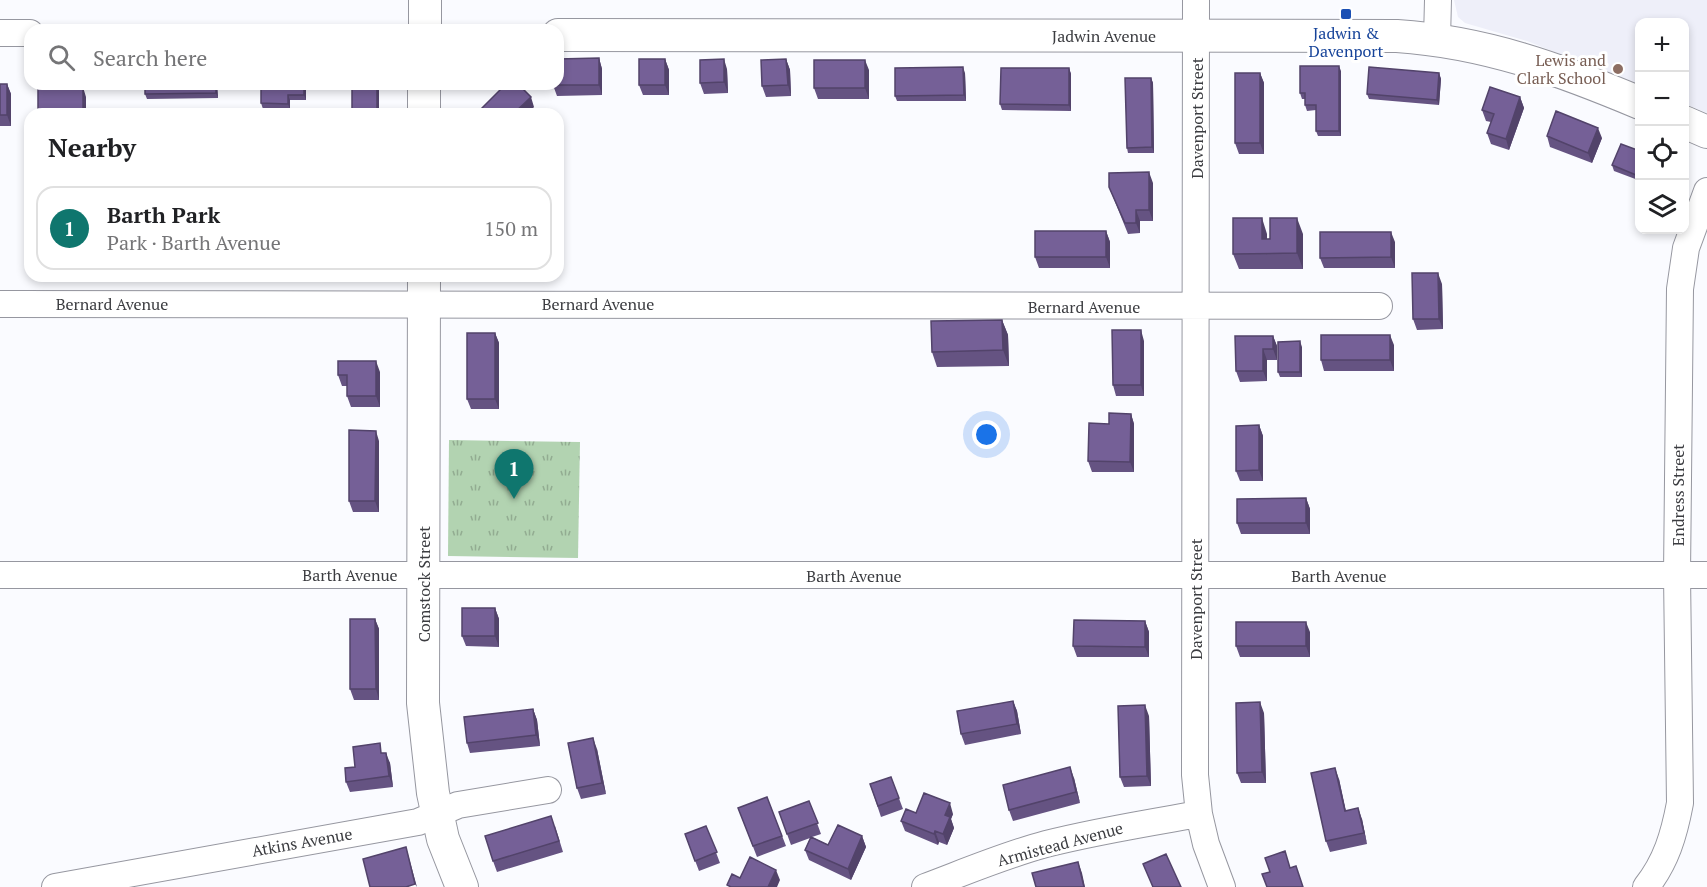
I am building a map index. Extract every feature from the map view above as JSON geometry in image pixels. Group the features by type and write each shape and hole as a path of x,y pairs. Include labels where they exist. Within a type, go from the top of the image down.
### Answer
{"street":[{"path":"424,0 424,24"},
{"name":"Davenport Street","path":"1196,0 1195,776 1199,814 1206,844 1222,887"},
{"path":"1437,0 1437,39"},
{"path":"0,33 24,33"},
{"name":"Jadwin Avenue","path":"564,35 1397,36 1437,39 1485,48 1535,63 1635,101"},
{"path":"424,90 424,108"},
{"path":"1689,124 1707,132"},
{"name":"Endress Street","path":"1646,887 1664,860 1675,834 1680,803 1677,575 1680,290 1686,248 1707,191"},
{"name":"Bernard Avenue","path":"0,304 424,290 1197,307"},
{"name":"Comstock Street","path":"424,290 423,703 427,752 437,813 443,839 462,887"},
{"path":"1197,307 1379,306"},
{"name":"Barth Avenue","path":"0,575 1707,575"},
{"name":"Atkins Avenue","path":"55,887 418,822 458,805 548,790"},
{"name":"Armistead Avenue","path":"925,887 1044,844 1122,826 1199,814"}],"shaded area":[{"name":"Lewis and Clark School","path":"1454,0 1707,0 1707,113 1689,106 1689,18 1635,18 1635,84 1527,41 1465,23 1458,17"}],"green space":[{"path":"449,440 580,442 578,558 448,556"}],"building":[{"path":"599,58 599,85 564,85 564,59"},
{"path":"639,59 665,59 665,85 639,85"},
{"path":"724,59 724,82 700,83 700,60"},
{"path":"786,59 788,85 762,86 761,60"},
{"path":"814,60 865,60 865,88 814,88"},
{"path":"1300,66 1339,66 1339,131 1316,131 1316,105 1305,105 1305,93 1300,93"},
{"path":"963,67 964,95 895,96 895,68"},
{"path":"1369,67 1439,73 1437,100 1367,94"},
{"path":"1001,68 1069,68 1069,105 1000,104"},
{"path":"1235,73 1260,73 1260,143 1235,143"},
{"path":"1125,78 1151,78 1152,147 1127,148"},
{"path":"0,84 7,84 7,115 0,115"},
{"path":"1490,87 1520,97 1506,139 1487,133 1494,114 1482,110"},
{"path":"38,90 83,90 83,108 38,108"},
{"path":"145,90 216,90 216,93 145,94"},
{"path":"261,90 304,90 304,95 288,95 288,104 261,103"},
{"path":"352,90 377,90 377,108 352,108"},
{"path":"500,90 524,90 531,97 519,108 482,108"},
{"path":"1556,111 1598,128 1588,153 1547,136"},
{"path":"1621,144 1635,149 1635,175 1612,165"},
{"path":"1149,172 1149,210 1136,210 1136,223 1125,223 1109,187 1109,173"},
{"path":"1233,218 1262,218 1262,239 1270,239 1270,218 1297,218 1297,253 1233,254"},
{"path":"1035,231 1106,231 1106,257 1035,257"},
{"path":"1320,232 1391,232 1391,257 1320,258"},
{"path":"1412,273 1438,273 1439,319 1413,319"},
{"path":"1002,320 1003,350 932,352 931,321"},
{"path":"1112,330 1141,330 1141,385 1113,385"},
{"path":"467,333 495,333 495,399 467,399"},
{"path":"1321,335 1390,335 1390,360 1321,360"},
{"path":"1235,336 1273,336 1273,349 1263,349 1263,371 1236,371"},
{"path":"1300,341 1300,372 1278,372 1278,342"},
{"path":"338,361 376,361 376,396 347,396 347,375 338,375"},
{"path":"1109,413 1131,414 1130,462 1088,461 1089,423 1109,424"},
{"path":"1259,425 1259,470 1236,471 1236,426"},
{"path":"349,430 376,431 375,501 349,501"},
{"path":"1306,498 1306,523 1237,523 1237,499"},
{"path":"462,608 495,608 495,636 462,636"},
{"path":"350,619 375,619 376,689 350,689"},
{"path":"1074,620 1145,621 1145,647 1073,646"},
{"path":"1236,622 1306,622 1306,646 1236,646"},
{"path":"1013,701 1017,724 961,734 957,711"},
{"path":"1260,702 1262,772 1237,773 1236,703"},
{"path":"1145,705 1147,776 1120,777 1118,706"},
{"path":"533,709 536,735 467,743 464,717"},
{"path":"593,738 602,783 577,788 568,743"},
{"path":"380,743 381,753 386,753 389,776 346,782 345,768 355,767 353,747"},
{"path":"1070,767 1076,792 1009,810 1003,785"},
{"path":"1335,768 1345,811 1358,808 1364,833 1326,841 1311,773"},
{"path":"891,777 899,798 878,806 870,784"},
{"path":"924,793 950,803 945,815 950,817 943,834 935,831 934,834 901,821 906,809 916,813"},
{"path":"767,797 782,836 753,846 738,808"},
{"path":"809,801 818,823 787,834 779,812"},
{"path":"551,816 559,841 493,861 485,836"},
{"path":"838,825 862,836 848,869 805,850 811,837 828,845"},
{"path":"706,826 717,852 695,861 685,834"},
{"path":"406,847 415,884 406,887 370,887 363,859"},
{"path":"1285,851 1290,868 1296,866 1303,887 1267,887 1262,874 1270,872 1265,858"},
{"path":"1166,854 1181,887 1153,887 1143,864"},
{"path":"750,857 776,870 768,887 731,887 727,885 732,874 740,878"},
{"path":"1078,862 1084,887 1036,887 1032,873"}],"place":[{"name":"Jadwin & Davenport","path":"1346,14"},
{"name":"Lewis and Clark School","path":"1618,69"},
{"name":"Barth Park","path":"514,499"}]}
